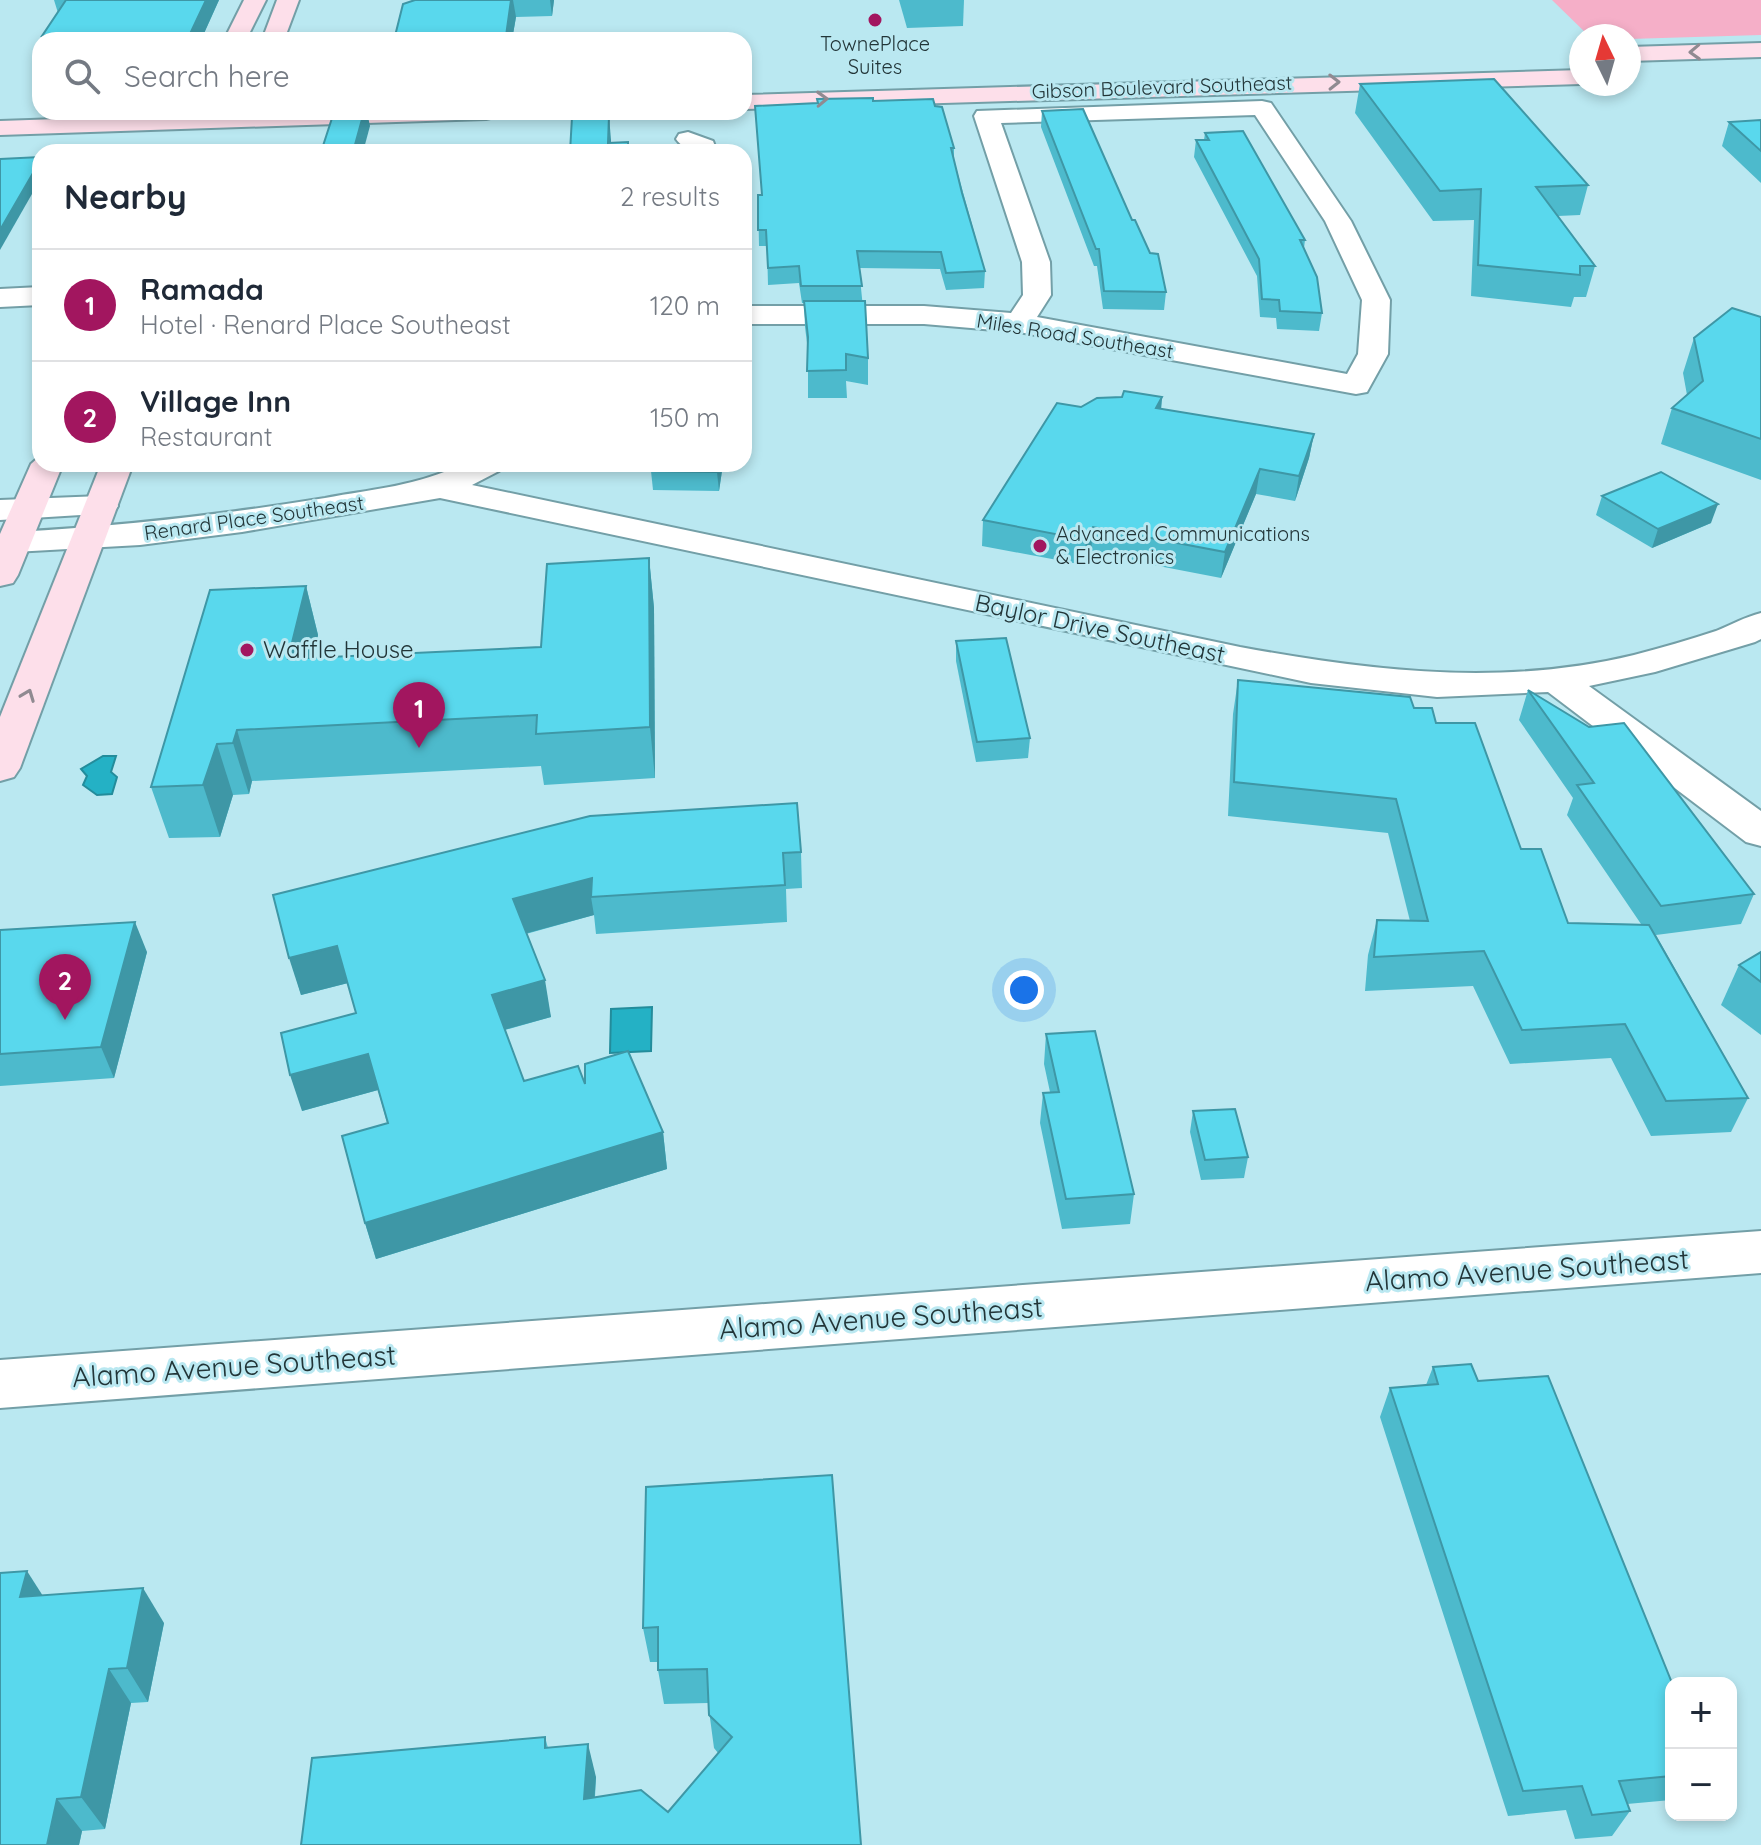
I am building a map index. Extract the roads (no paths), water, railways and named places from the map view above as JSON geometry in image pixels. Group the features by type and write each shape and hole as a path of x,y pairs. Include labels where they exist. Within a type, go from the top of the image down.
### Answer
{"main road":[{"path":"239,32 255,0"},
{"path":"276,32 288,0"},
{"path":"1641,54 1761,50"},
{"path":"1470,57 1569,55"},
{"path":"1641,76 1761,73"},
{"path":"752,80 819,77"},
{"name":"Gibson Boulevard Southeast","path":"752,102 1290,83 1569,77"},
{"path":"0,107 32,106"},
{"path":"0,128 247,125 339,120"},
{"path":"0,575 14,542 14,510 41,472"},
{"path":"0,768 114,472"}],"street":[{"name":"Gibson Boulevard Southeast","path":"1019,323 1037,295 1036,262 986,116 1262,108 1338,221 1376,300 1373,354 1356,385"},
{"path":"0,298 32,296"},
{"name":"Miles Road Southeast","path":"752,315 924,315 1019,323 1356,385"},
{"name":"Renard Place Southeast","path":"14,510 94,522 242,522 440,488 471,472"},
{"name":"Baylor Drive Southeast","path":"440,488 1240,658 1356,678 1463,685 1556,680 1644,665 1740,635 1761,624"},
{"name":"Renard Place Southeast","path":"14,542 94,522"},
{"path":"1556,680 1761,832"},
{"name":"Alamo Avenue Southeast","path":"0,1384 1761,1252"}],"water":[{"path":"103,756 116,756 111,772 117,777 112,794 97,795 83,785 87,776 81,769"},
{"path":"652,1007 651,1051 610,1053 611,1009"}],"place":[{"name":"TownePlace Suites","path":"875,20"},
{"name":"Advanced Communications & Electronics","path":"1040,546"},
{"name":"Waffle House","path":"247,650"},
{"name":"Ramada","path":"419,748"},
{"name":"Village Inn","path":"65,1020"}]}
